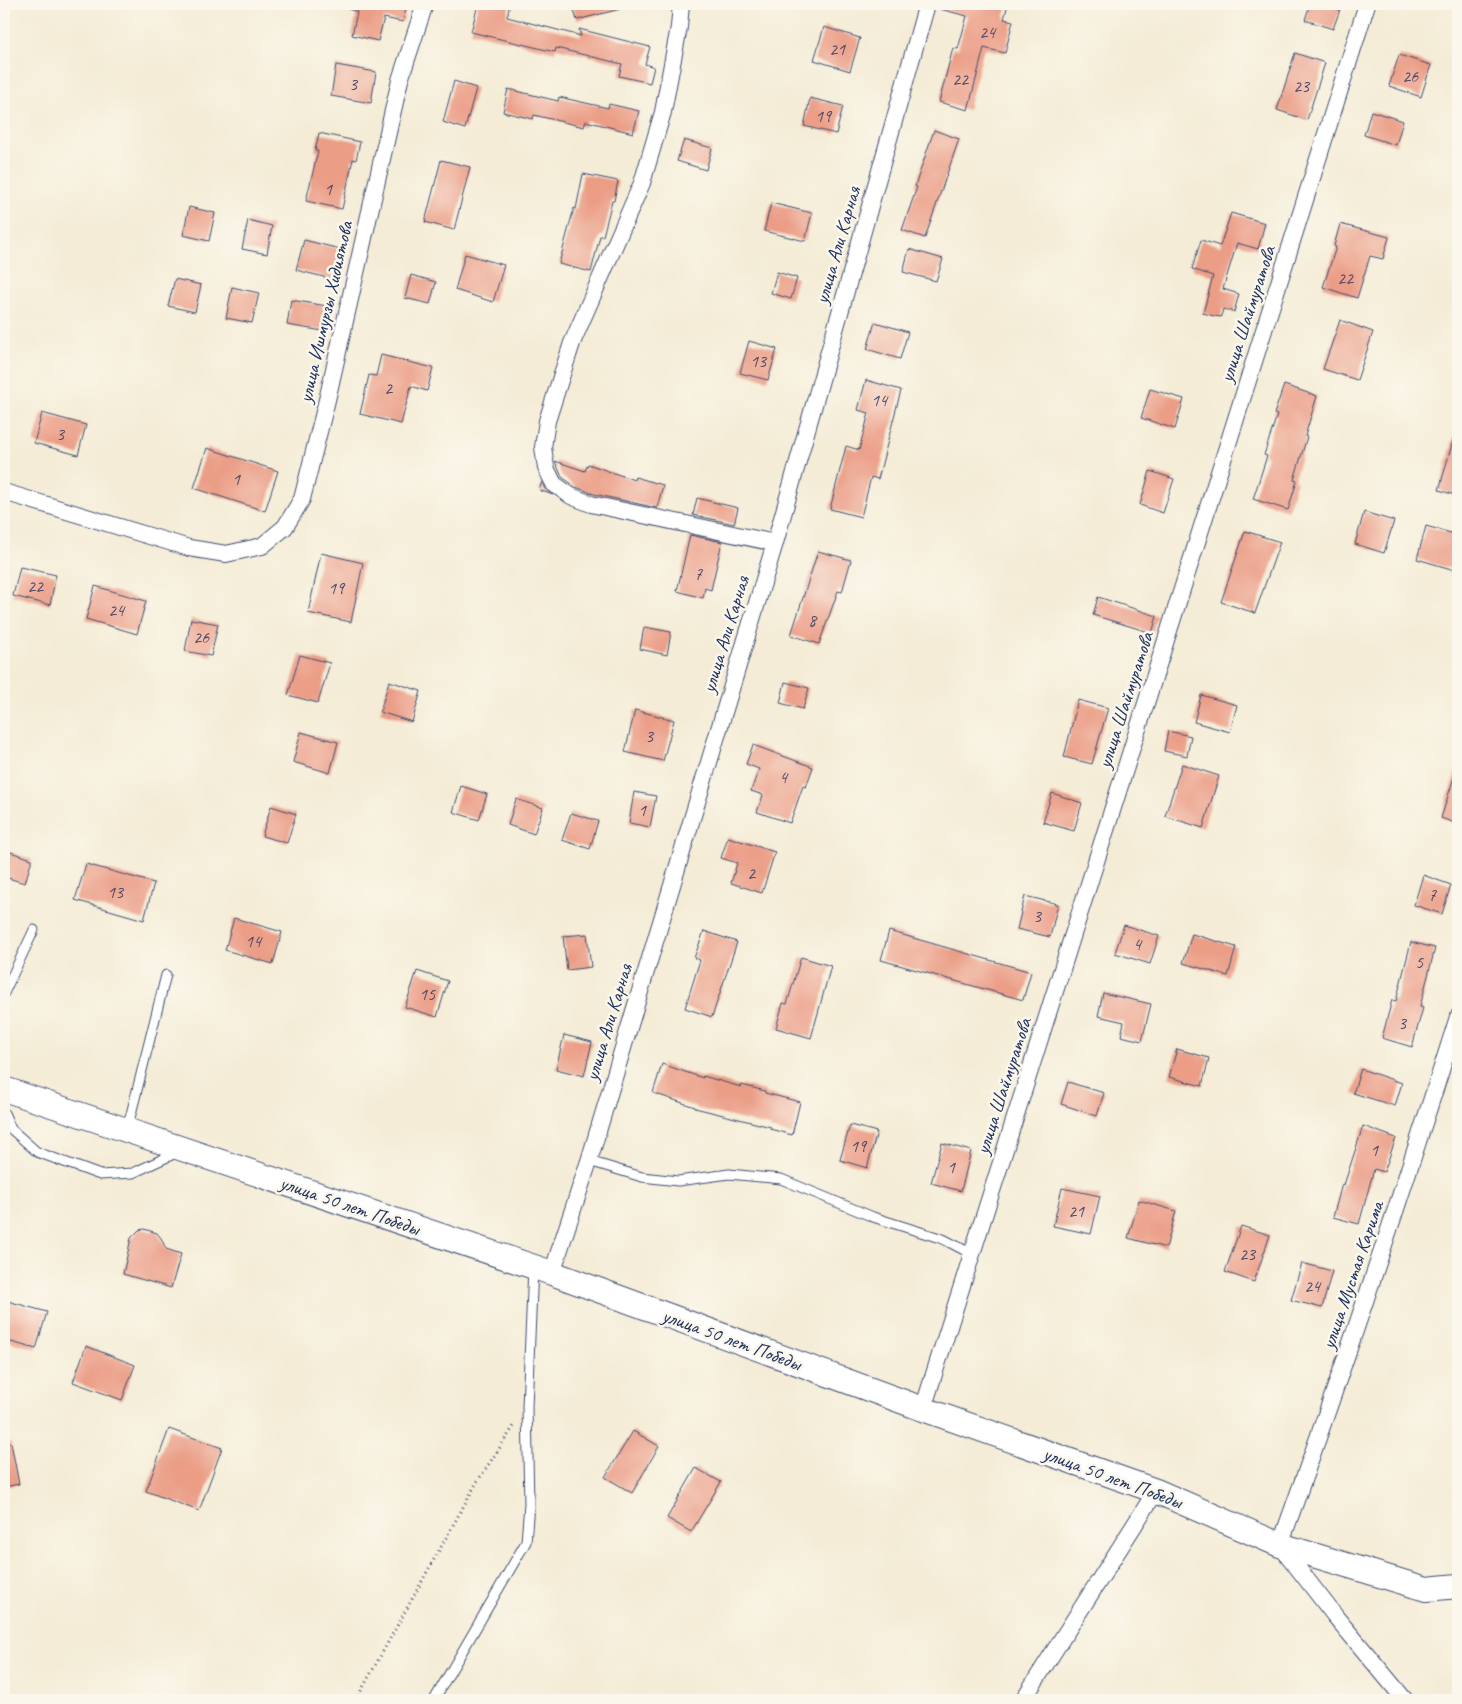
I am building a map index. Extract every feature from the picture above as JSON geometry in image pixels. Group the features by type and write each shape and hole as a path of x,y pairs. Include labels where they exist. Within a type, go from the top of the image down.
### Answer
{"street":[{"name":"улица Ишмурзы Хидиятова","path":"4,492 189,548 226,554 262,546 285,527 302,499 327,400 400,80 425,4"},
{"path":"681,4 679,27 663,112 642,183 572,342 547,421 543,447 546,468 554,484 571,496 591,504 775,543"},
{"name":"улица Али Карная","path":"542,1270 589,1161 775,543 926,4"},
{"name":"улица Шаймуратова","path":"923,1409 1367,4"},
{"name":"улица Мустая Карима","path":"1280,1545 1404,1186 1458,1017"},
{"name":"улица 50 лет Победы","path":"4,1088 542,1270 923,1409 1156,1490 1280,1545 1426,1589 1458,1586"},
{"path":"1023,1700 1156,1490"},
{"path":"1280,1545 1357,1644 1405,1700"}],"lane":[{"path":"4,993 34,930"},
{"path":"127,1130 166,975"},
{"path":"4,1113 11,1129 38,1152 100,1175 133,1173 184,1149"},
{"path":"589,1161 642,1177 678,1181 729,1174 781,1179 873,1218 943,1239 972,1254"},
{"path":"434,1700 526,1542 529,1504 527,1407 542,1270"}],"path":[{"path":"356,1700 477,1482 527,1407"}],"building":[{"path":"349,4 407,4 403,22 384,18 378,41 352,35 357,12 348,9"},
{"path":"478,4 510,4 507,17 581,36 579,29 650,47 645,64 654,67 650,83 619,76 622,64 556,48 555,52 471,32"},
{"path":"572,4 620,4 620,9 577,20"},
{"path":"940,4 1008,4 1004,19 1013,21 1005,53 984,48 968,110 939,102 953,48 958,49 967,16 940,9"},
{"path":"1310,4 1342,4 1333,29 1305,20"},
{"path":"824,27 860,38 850,71 814,60"},
{"path":"1295,53 1325,63 1307,120 1277,110"},
{"path":"1399,55 1431,65 1421,97 1389,86"},
{"path":"336,65 376,72 371,103 331,96"},
{"path":"454,81 476,88 465,129 443,122"},
{"path":"508,89 558,101 559,97 608,108 609,104 639,111 633,133 586,121 584,127 534,115 533,119 503,112"},
{"path":"810,98 843,106 836,134 804,126"},
{"path":"1371,111 1403,121 1396,145 1364,135"},
{"path":"934,130 959,139 925,238 902,230"},
{"path":"319,133 360,142 356,160 353,159 342,209 306,201 318,151 315,151"},
{"path":"684,140 712,148 706,170 677,161"},
{"path":"441,160 470,167 454,230 425,222"},
{"path":"583,174 618,181 614,201 612,201 603,236 600,236 591,272 559,264 574,208 576,209"},
{"path":"771,203 812,213 805,241 764,231"},
{"path":"189,207 215,213 209,241 183,235"},
{"path":"1231,213 1265,223 1258,249 1237,243 1223,289 1239,294 1234,312 1223,309 1221,317 1203,313 1213,276 1192,269 1201,240 1220,246"},
{"path":"248,220 272,226 267,254 242,249"},
{"path":"1340,224 1389,237 1383,259 1370,256 1357,298 1323,287 1336,247 1334,246"},
{"path":"304,240 340,249 332,279 296,270"},
{"path":"909,249 943,259 936,281 903,272"},
{"path":"465,254 504,265 493,302 455,290"},
{"path":"777,272 797,278 791,299 771,293"},
{"path":"411,275 436,282 430,304 405,298"},
{"path":"175,279 201,285 195,312 168,306"},
{"path":"232,287 259,293 252,323 226,318"},
{"path":"291,300 327,306 323,331 287,325"},
{"path":"1340,320 1373,332 1357,380 1323,369"},
{"path":"875,322 908,332 900,359 867,349"},
{"path":"749,341 777,349 768,380 740,373"},
{"path":"381,355 433,368 427,391 411,386 401,424 360,414 369,375 376,376"},
{"path":"866,380 901,390 878,479 871,477 861,517 830,509 846,446 859,450 869,413 858,410"},
{"path":"1284,385 1317,396 1305,436 1307,437 1294,480 1297,481 1288,510 1253,499 1267,456 1264,455 1277,415 1274,414"},
{"path":"1150,389 1184,399 1175,429 1141,418"},
{"path":"42,413 86,425 78,455 34,443"},
{"path":"1454,437 1458,438 1458,496 1439,490"},
{"path":"207,448 278,471 265,511 194,488"},
{"path":"555,461 585,471 588,464 634,480 635,477 663,485 657,508 594,494 576,487 562,477"},
{"path":"1150,471 1174,479 1163,513 1140,505"},
{"path":"542,482 545,489 553,495 539,490"},
{"path":"697,498 738,508 734,524 693,515"},
{"path":"1364,512 1394,521 1384,553 1355,544"},
{"path":"1426,526 1458,535 1458,571 1417,559"},
{"path":"1245,531 1280,542 1255,613 1221,602"},
{"path":"690,535 722,542 711,590 705,588 703,598 677,591"},
{"path":"818,551 851,560 842,592 838,591 819,644 791,635"},
{"path":"321,553 363,563 351,622 308,613"},
{"path":"20,567 56,575 50,605 13,596"},
{"path":"95,586 146,601 137,634 86,619"},
{"path":"1098,597 1157,616 1152,633 1093,615"},
{"path":"191,619 218,624 211,656 185,651"},
{"path":"644,627 671,632 667,655 640,649"},
{"path":"300,655 330,663 318,703 288,695"},
{"path":"389,681 421,691 412,722 380,712"},
{"path":"785,682 809,688 803,709 780,703"},
{"path":"1201,695 1237,705 1230,732 1194,722"},
{"path":"1078,700 1108,708 1092,764 1064,757"},
{"path":"635,710 674,720 663,761 625,752"},
{"path":"1168,731 1191,736 1187,756 1164,751"},
{"path":"301,732 338,742 330,773 293,762"},
{"path":"753,745 813,767 806,787 803,786 790,823 757,812 763,795 751,791 759,769 746,764"},
{"path":"1182,764 1219,776 1203,828 1165,816"},
{"path":"1455,774 1458,774 1458,824 1441,818"},
{"path":"461,786 487,794 479,820 453,812"},
{"path":"634,792 656,796 650,827 629,823"},
{"path":"1052,793 1082,803 1074,831 1043,822"},
{"path":"516,799 543,808 534,834 508,825"},
{"path":"271,806 296,814 287,843 262,836"},
{"path":"571,813 598,821 590,849 562,840"},
{"path":"728,837 775,852 762,893 731,883 737,863 721,858"},
{"path":"4,850 32,859 25,883 4,877"},
{"path":"86,864 154,883 144,920 75,900"},
{"path":"1423,875 1451,885 1442,914 1414,905"},
{"path":"1025,896 1058,904 1050,937 1017,929"},
{"path":"234,918 282,932 273,964 225,950"},
{"path":"1124,925 1159,936 1150,964 1115,953"},
{"path":"704,931 737,942 712,1017 685,1008 700,960 694,958"},
{"path":"889,931 1031,972 1023,1000 881,960"},
{"path":"587,934 591,967 567,970 563,936"},
{"path":"1192,934 1236,947 1228,976 1183,963"},
{"path":"1411,942 1435,948 1420,1007 1423,1008 1412,1047 1382,1038 1392,1000 1396,1001"},
{"path":"801,957 831,966 811,1038 776,1028 783,1003 787,1004"},
{"path":"417,971 448,981 437,1017 405,1007"},
{"path":"1103,993 1151,1004 1142,1041 1121,1036 1124,1022 1098,1016"},
{"path":"564,1035 592,1042 584,1076 556,1069"},
{"path":"1177,1049 1209,1058 1202,1086 1169,1077"},
{"path":"662,1064 703,1078 703,1076 741,1087 742,1085 800,1102 792,1135 770,1129 771,1127 695,1108 653,1093"},
{"path":"1361,1069 1402,1083 1395,1106 1353,1093"},
{"path":"1068,1082 1104,1093 1097,1116 1061,1104"},
{"path":"850,1125 877,1132 867,1168 840,1160"},
{"path":"1363,1126 1396,1138 1384,1172 1374,1169 1359,1224 1333,1217 1342,1184 1344,1185"},
{"path":"942,1143 971,1151 961,1191 931,1183"},
{"path":"1062,1188 1100,1196 1091,1234 1053,1226"},
{"path":"1139,1200 1176,1211 1166,1248 1128,1238"},
{"path":"1241,1226 1270,1235 1254,1282 1225,1272"},
{"path":"144,1229 157,1233 166,1249 181,1254 171,1288 123,1274 131,1238 139,1230"},
{"path":"1302,1263 1332,1271 1322,1308 1291,1300"},
{"path":"4,1300 47,1312 36,1349 4,1340"},
{"path":"86,1346 135,1365 122,1400 73,1382"},
{"path":"169,1429 222,1448 199,1511 146,1491"},
{"path":"633,1431 659,1446 632,1493 605,1477"},
{"path":"11,1443 19,1484 4,1487 4,1444"},
{"path":"696,1468 721,1482 691,1532 667,1518"}]}
